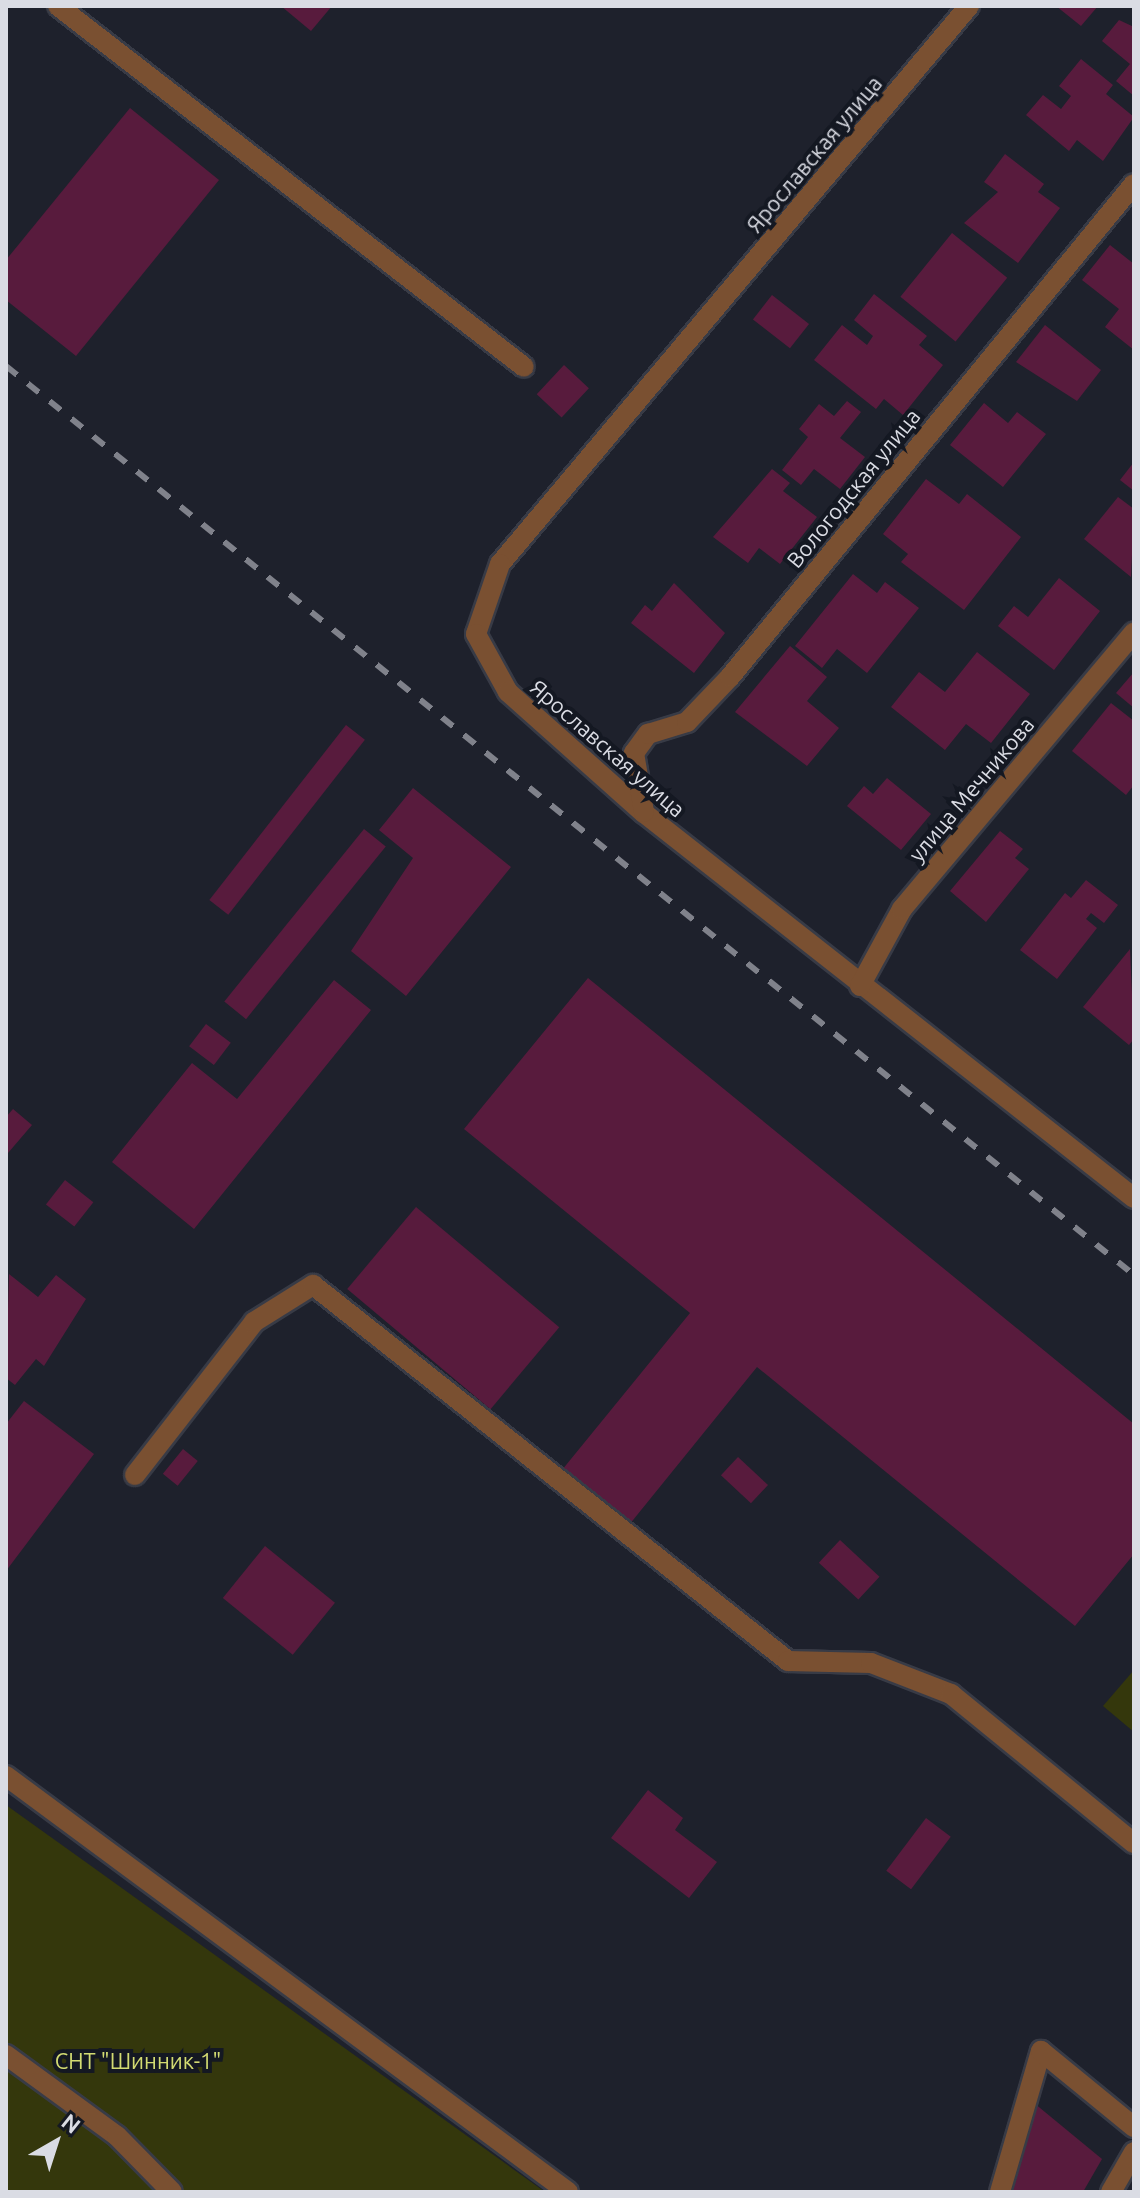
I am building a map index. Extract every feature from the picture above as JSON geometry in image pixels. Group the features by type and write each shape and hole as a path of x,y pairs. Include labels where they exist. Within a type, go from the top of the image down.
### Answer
{"street":[{"path":"58,6 524,367"},
{"name":"Ярославская улица","path":"969,6 500,564 476,634 508,692 644,813 860,986 1134,1198"},
{"name":"Вологодская улица","path":"644,813 634,753 648,734 687,722 730,677 1134,184"},
{"name":"улица Мечникова","path":"860,986 902,909 1134,633"},
{"path":"135,1475 254,1322 313,1285 788,1661 871,1663 951,1694 1134,1843"},
{"path":"6,1776 568,2192"},
{"path":"1000,2192 1041,2051 1134,2127"},
{"path":"6,2055 117,2136 172,2192"},
{"path":"1111,2192 1134,2152"}],"green space":[{"path":"1134,1670 1134,1732 1103,1706"},
{"name":"СНТ \"Шинник-1\"","path":"6,1805 87,1863 545,2192 6,2192"}],"building":[{"path":"281,6 332,6 311,31"},
{"path":"1056,6 1098,6 1081,26"},
{"path":"1119,20 1134,27 1134,96 1116,81 1130,64 1102,41"},
{"path":"1081,59 1113,85 1106,94 1134,117 1103,161 1077,140 1069,151 1026,115 1043,95 1061,109 1071,96 1059,86"},
{"path":"130,108 219,180 76,356 6,300 6,260"},
{"path":"1005,154 1044,184 1038,192 1060,208 1018,263 964,223 998,192 984,182"},
{"path":"952,233 1007,278 956,341 900,297"},
{"path":"1110,245 1134,264 1134,350 1105,327 1119,309 1082,280"},
{"path":"874,294 927,336 919,345 943,365 903,415 884,399 876,409 814,360 842,325 867,345 873,336 854,320"},
{"path":"772,295 809,324 790,348 753,319"},
{"path":"1045,325 1101,370 1077,401 1016,362"},
{"path":"564,365 589,388 562,417 537,394"},
{"path":"847,401 861,412 840,438 865,457 840,489 814,469 801,485 782,470 808,437 799,429 819,404 834,416"},
{"path":"984,403 1008,423 1017,412 1046,434 1003,487 950,445"},
{"path":"1134,462 1134,491 1120,480"},
{"path":"772,469 790,483 783,491 817,517 780,564 759,548 748,563 713,537"},
{"path":"926,479 959,504 967,494 1021,537 964,610 901,562 908,554 883,534"},
{"path":"1118,497 1134,509 1131,577 1084,539"},
{"path":"853,574 877,593 885,582 919,608 867,673 837,649 822,668 795,646"},
{"path":"1059,578 1100,611 1054,670 998,626 1014,606 1028,617"},
{"path":"674,583 725,633 694,673 631,623 645,605 652,611"},
{"path":"790,646 827,677 807,701 839,728 807,766 735,712"},
{"path":"977,652 1030,694 991,743 966,724 945,750 891,707 919,672 945,692"},
{"path":"1134,672 1134,708 1116,693"},
{"path":"1111,703 1134,721 1134,785 1126,795 1072,751"},
{"path":"346,725 365,740 228,915 209,900"},
{"path":"887,778 931,814 901,850 847,806 864,786 873,794"},
{"path":"413,788 511,867 406,996 351,951 413,858 379,830"},
{"path":"364,829 386,847 246,1019 224,1002"},
{"path":"1000,831 1023,849 1015,858 1029,869 986,922 950,891"},
{"path":"1086,880 1118,905 1104,923 1091,913 1086,919 1097,928 1057,979 1020,950 1065,893 1071,898"},
{"path":"1130,949 1134,1039 1129,1045 1083,1007"},
{"path":"588,978 1134,1424 1134,1554 1075,1626 757,1367 629,1525 562,1470 690,1313 464,1129"},
{"path":"334,980 371,1010 194,1229 112,1162 192,1063 237,1099"},
{"path":"206,1024 231,1043 214,1065 189,1046"},
{"path":"13,1109 32,1125 8,1153 6,1117"},
{"path":"65,1180 93,1202 74,1227 46,1204"},
{"path":"416,1207 559,1327 490,1409 347,1289"},
{"path":"9,1274 38,1297 56,1275 86,1299 44,1366 36,1359 15,1385 6,1378"},
{"path":"24,1401 94,1454 6,1571 6,1424"},
{"path":"183,1449 198,1461 178,1486 163,1474"},
{"path":"738,1457 768,1485 751,1503 721,1475"},
{"path":"840,1540 879,1577 858,1599 819,1563"},
{"path":"265,1546 335,1603 293,1655 223,1598"},
{"path":"648,1790 683,1818 675,1830 717,1862 689,1898 611,1838"},
{"path":"926,1818 951,1837 911,1889 886,1871"},
{"path":"1034,2103 1102,2159 1083,2192 1010,2192"}],"railway":[{"path":"6,366 1134,1275"}]}
